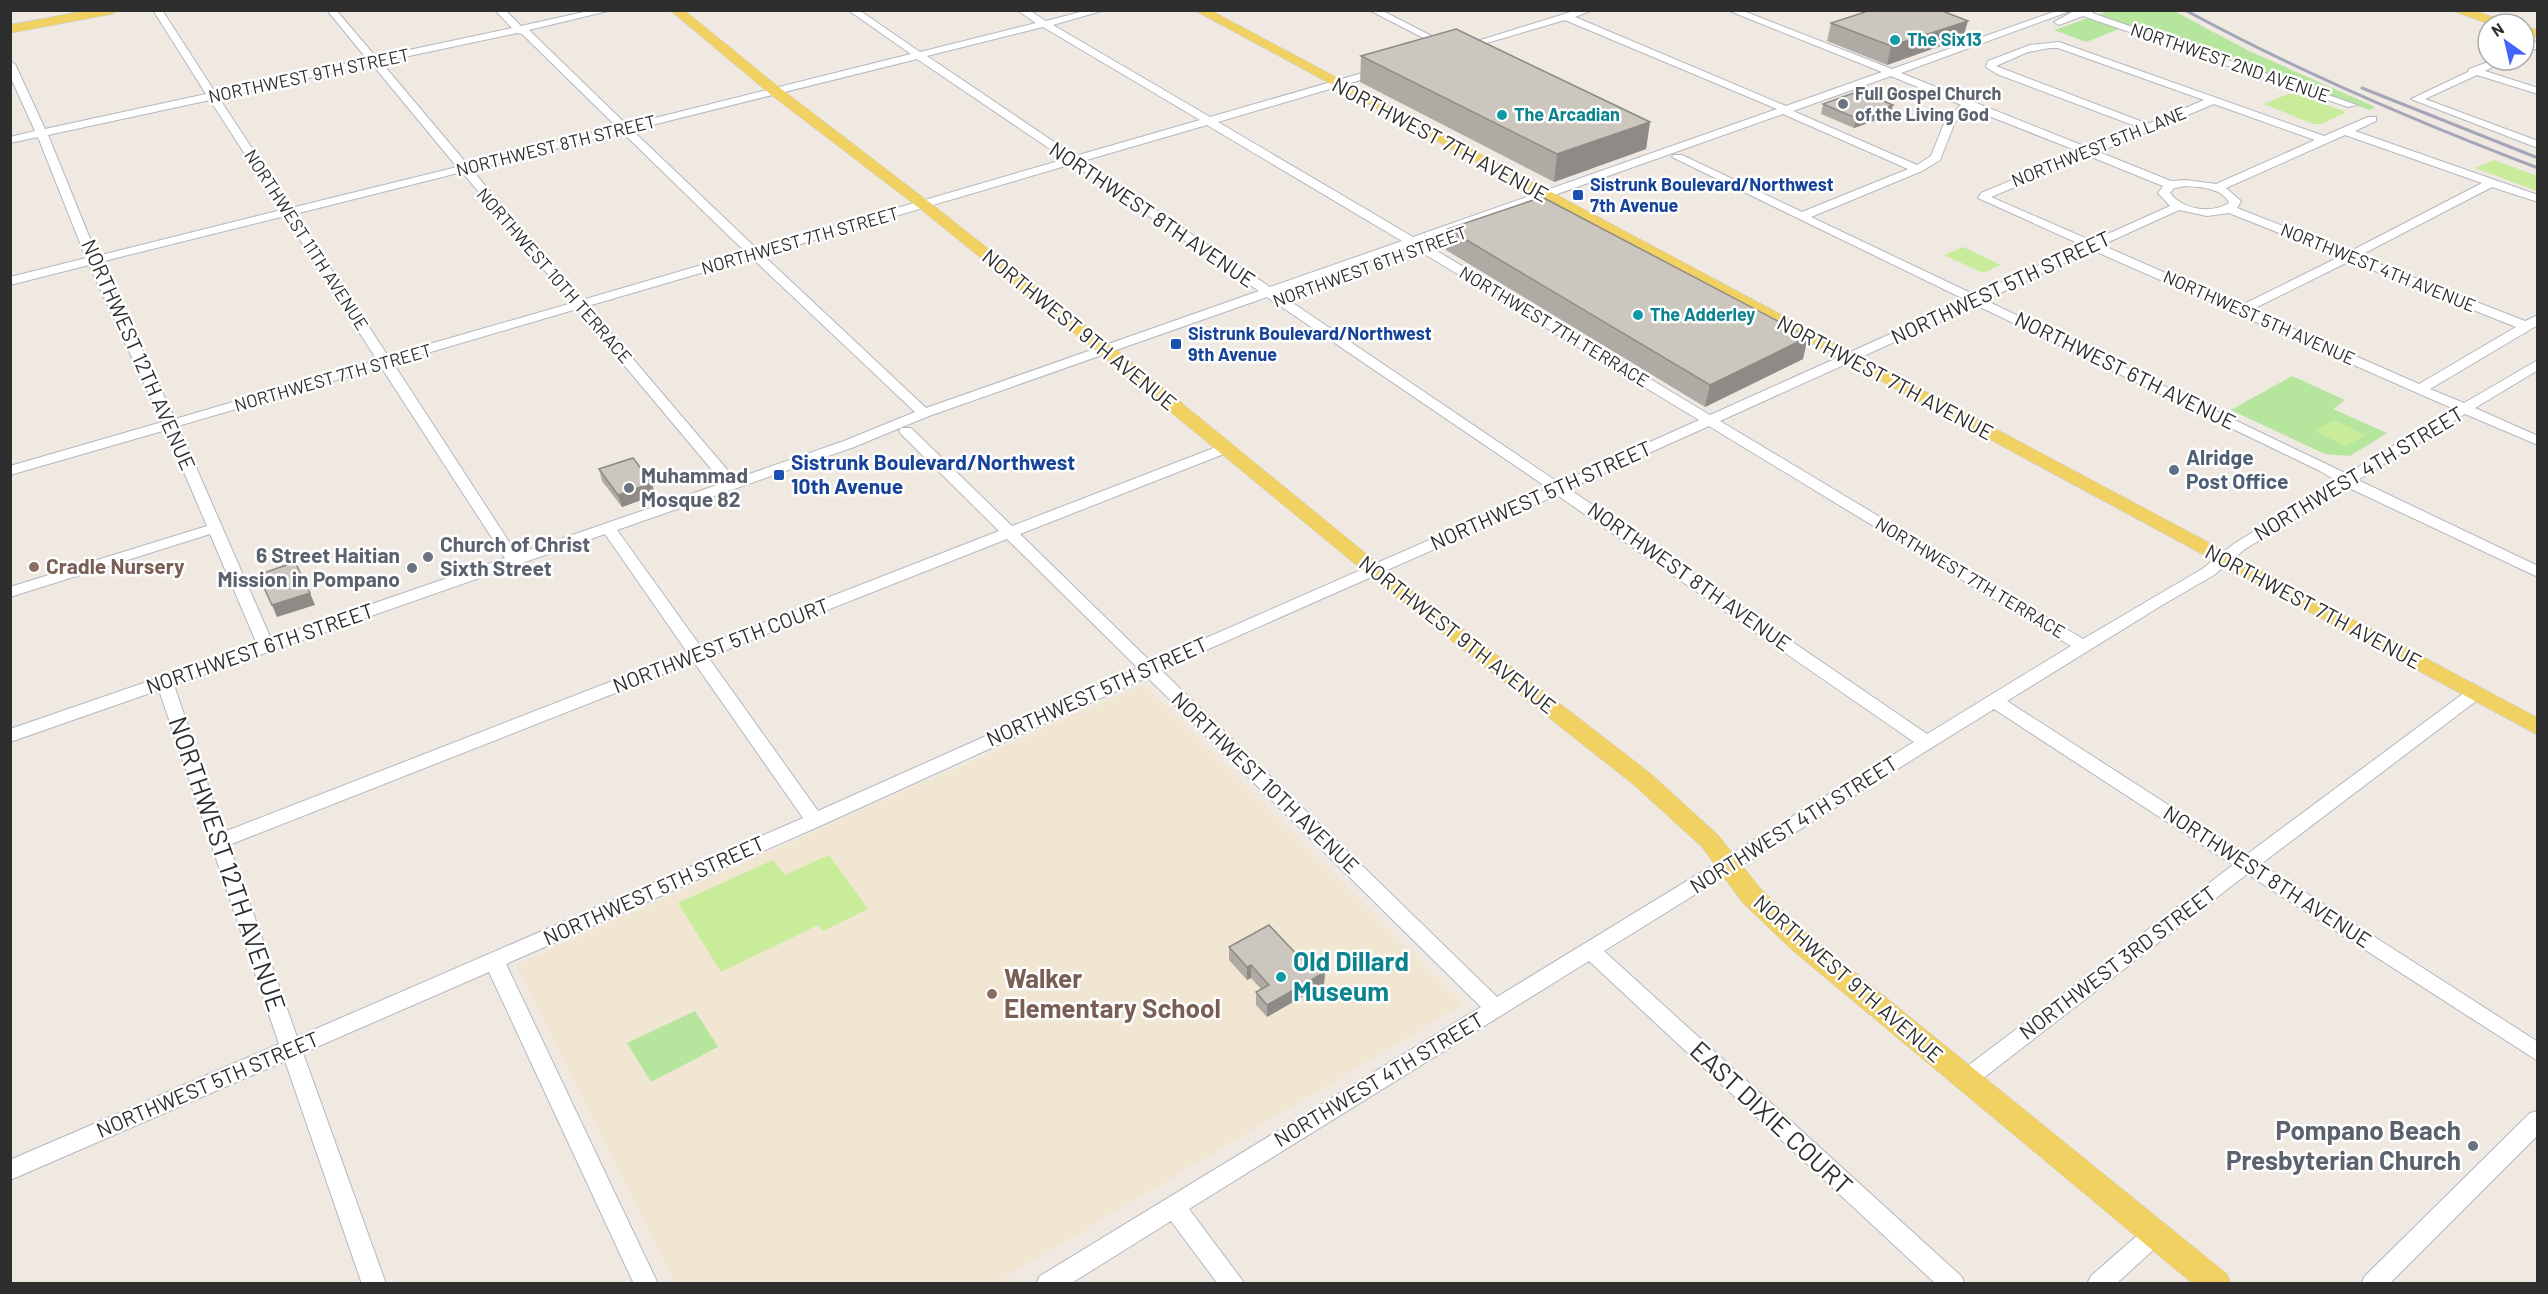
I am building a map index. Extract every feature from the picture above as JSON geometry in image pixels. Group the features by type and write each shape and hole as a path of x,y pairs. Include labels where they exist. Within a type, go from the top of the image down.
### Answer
{"main road":[{"path":"10,21 69,10"},
{"path":"10,29 112,10"},
{"name":"NORTHWEST 9TH AVENUE","path":"676,10 775,91 924,205 1110,354 1373,569 1642,779 1710,842 1751,895 1801,944 2216,1284"},
{"name":"NORTHWEST 7TH AVENUE","path":"1200,10 2538,728"},
{"path":"2457,10 2476,16"}],"street":[{"name":"NORTHWEST 11TH AVENUE","path":"157,10 215,96 514,561"},
{"name":"NORTHWEST 10TH TERRACE","path":"331,10 372,62 732,485"},
{"path":"499,10 519,30 525,32 924,413"},
{"name":"NORTHWEST 9TH STREET","path":"10,140 608,10"},
{"name":"NORTHWEST 8TH AVENUE","path":"852,10 1271,296 1559,488 1928,743"},
{"name":"NORTHWEST 7TH TERRACE","path":"1022,10 2085,647"},
{"name":"NORTHWEST 8TH STREET","path":"10,280 1101,10"},
{"path":"1373,10 1470,57"},
{"path":"1553,10 1754,97 1772,110 1784,111 1918,169"},
{"path":"1431,56 1588,10"},
{"path":"1731,10 1969,105 1976,113 2003,128 2039,141 2086,152 2170,185 2197,183 2217,188 2226,192 2235,201 2230,209 2207,212 2179,206 2171,201 2164,192 2170,185"},
{"name":"NORTHWEST 6TH STREET","path":"1673,154 1796,116 1893,75 2069,10"},
{"name":"NORTHWEST 6TH STREET","path":"849,444 906,431 1110,354 1673,154 1784,111 2083,12"},
{"name":"NORTHWEST 2ND AVENUE","path":"2083,12 2352,105"},
{"path":"1970,35 1985,40"},
{"name":"NORTHWEST 2ND AVENUE","path":"2147,127 1991,67 1992,63 2038,46 2060,45 2325,140"},
{"name":"NORTHWEST 7TH STREET","path":"10,471 1397,66"},
{"name":"NORTHWEST 12TH AVENUE","path":"11,68 42,134 93,260 171,425 266,646"},
{"path":"2476,68 2416,99 2538,145"},
{"path":"2471,70 2538,91"},
{"name":"NORTHWEST 5TH LANE","path":"1985,195 2214,100"},
{"path":"1803,216 1918,169 1936,158 1947,123 1969,105"},
{"path":"2217,188 2372,119"},
{"name":"NORTHWEST 2ND AVENUE","path":"2345,131 2538,199"},
{"name":"NORTHWEST 6TH AVENUE","path":"1652,144 2538,573"},
{"path":"2241,310 2490,183"},
{"name":"NORTHWEST 5TH AVENUE","path":"1985,195 1984,198 2538,441"},
{"name":"NORTHWEST 5TH STREET","path":"11,1170 292,1050 814,820 1149,668 1373,569 1395,562 1977,300 2179,206"},
{"name":"NORTHWEST 4TH AVENUE","path":"2230,209 2532,323"},
{"path":"2420,389 2532,323"},
{"name":"NORTHWEST 6TH STREET","path":"10,736 849,444 924,413 1110,354"},
{"name":"NORTHWEST 4TH STREET","path":"1048,1284 2158,600 2208,572 2240,546 2538,364"},
{"name":"NORTHWEST 10TH AVENUE","path":"906,431 1496,1009"},
{"name":"NORTHWEST 5TH COURT","path":"218,842 1224,449"},
{"path":"10,592 215,528"},
{"path":"608,528 814,820"},
{"name":"NORTHWEST 12TH AVENUE","path":"165,682 218,842 374,1284"},
{"name":"NORTHWEST 3RD STREET","path":"1965,1080 2474,694"},
{"name":"NORTHWEST 8TH AVENUE","path":"1995,701 2538,1053"},
{"name":"EAST DIXIE COURT","path":"1591,951 1953,1284"},
{"path":"494,961 646,1284"},
{"path":"2373,1284 2538,1120"},
{"path":"1173,1206 1233,1284"},
{"path":"2099,1284 2155,1234"}],"shaded area":[{"name":"Walker Elementary School","path":"1144,684 1464,1004 996,1283 675,1284 516,965"}],"green space":[{"path":"2109,11 2174,11 2249,51 2375,107 2370,110 2127,26 2086,42 2054,30"},
{"path":"2288,94 2295,94 2345,113 2321,124 2313,124 2264,104"},
{"path":"2494,160 2537,176 2537,191 2475,168"},
{"path":"1963,247 2001,265 1983,273 1944,255"},
{"path":"2292,376 2345,400 2333,409 2387,433 2350,456 2325,454 2231,410"},
{"path":"2334,420 2366,435 2346,446 2314,431"},
{"path":"829,855 868,909 823,931 818,925 721,972 678,903 773,860 785,875"},
{"path":"695,1011 718,1047 651,1082 627,1043"}],"building":[{"path":"1871,10 1940,10 1968,21 1891,46 1831,23"},
{"path":"1456,29 1650,122 1557,154 1361,56"},
{"path":"1859,91 1893,105 1856,118 1823,104"},
{"name":"The Adderley","path":"1542,197 1808,337 1710,385 1448,229"},
{"path":"633,458 652,483 618,495 599,469"},
{"path":"295,562 310,593 272,605 258,575"},
{"name":"Old Dillard Museum","path":"1269,925 1305,963 1313,959 1325,972 1267,1005 1256,992 1269,985 1251,965 1247,967 1229,947"}],"railway":[{"path":"2185,10 2359,95 2538,168"},
{"path":"2362,88 2538,158"}],"place":[{"name":"The Six13","path":"1895,40"},
{"name":"Full Gospel Church of the Living God","path":"1843,104"},
{"name":"The Arcadian","path":"1502,115"},
{"name":"Sistrunk Boulevard/Northwest 7th Avenue","path":"1578,195"},
{"name":"The Adderley","path":"1638,315"},
{"name":"Sistrunk Boulevard/Northwest 9th Avenue","path":"1176,344"},
{"name":"Alridge Post Office","path":"2174,470"},
{"name":"Sistrunk Boulevard/Northwest 10th Avenue","path":"779,475"},
{"name":"Muhammad Mosque 82","path":"629,488"},
{"name":"Church of Christ Sixth Street","path":"428,557"},
{"name":"Cradle Nursery","path":"34,567"},
{"name":"6 Street Haitian Mission in Pompano","path":"412,568"},
{"name":"Old Dillard Museum","path":"1281,977"},
{"name":"Walker Elementary School","path":"992,994"},
{"name":"Pompano Beach Presbyterian Church","path":"2473,1146"}]}
